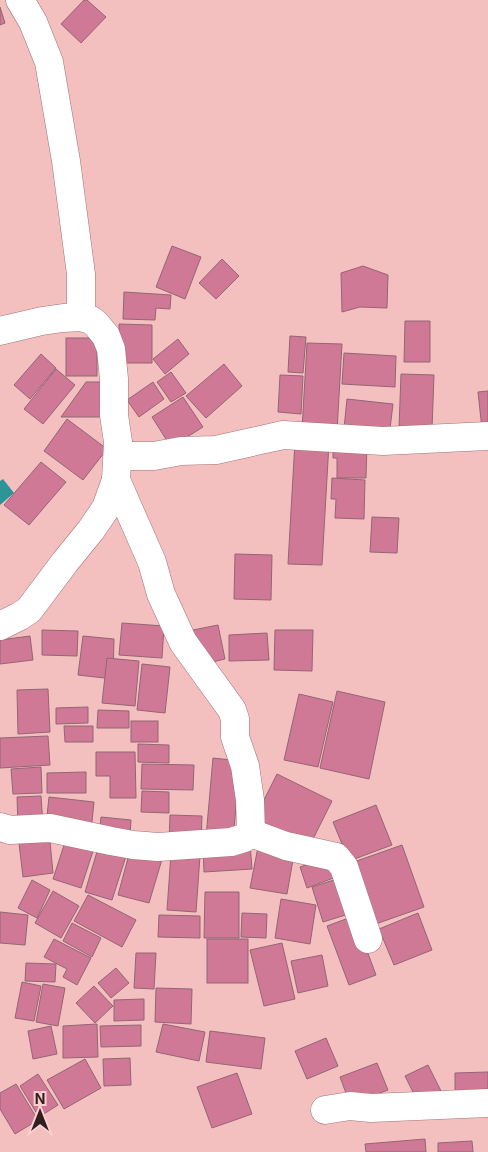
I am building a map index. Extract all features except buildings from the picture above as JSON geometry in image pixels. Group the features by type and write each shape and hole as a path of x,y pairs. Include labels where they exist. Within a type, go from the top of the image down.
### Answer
{"street":[{"path":"20,0 33,22 49,62 66,161 81,274 81,317"},
{"path":"0,331 42,321 81,317 91,320 102,330 111,349 114,379 114,415 118,442 117,468 106,508 29,610 0,626"},
{"path":"117,468 154,456 181,451 216,450 283,435 383,441 488,436"},
{"path":"117,468 162,594 183,642 232,710 235,719 235,736 245,766 250,800 251,833"},
{"path":"0,827 10,830 50,828 110,841 158,847 231,842 244,838 251,833"},
{"path":"251,833 286,846 336,858 344,867 368,939"},
{"path":"325,1110 350,1106 371,1108 488,1103"}],"water":[{"path":"3,479 14,493 0,505 0,481"}]}
